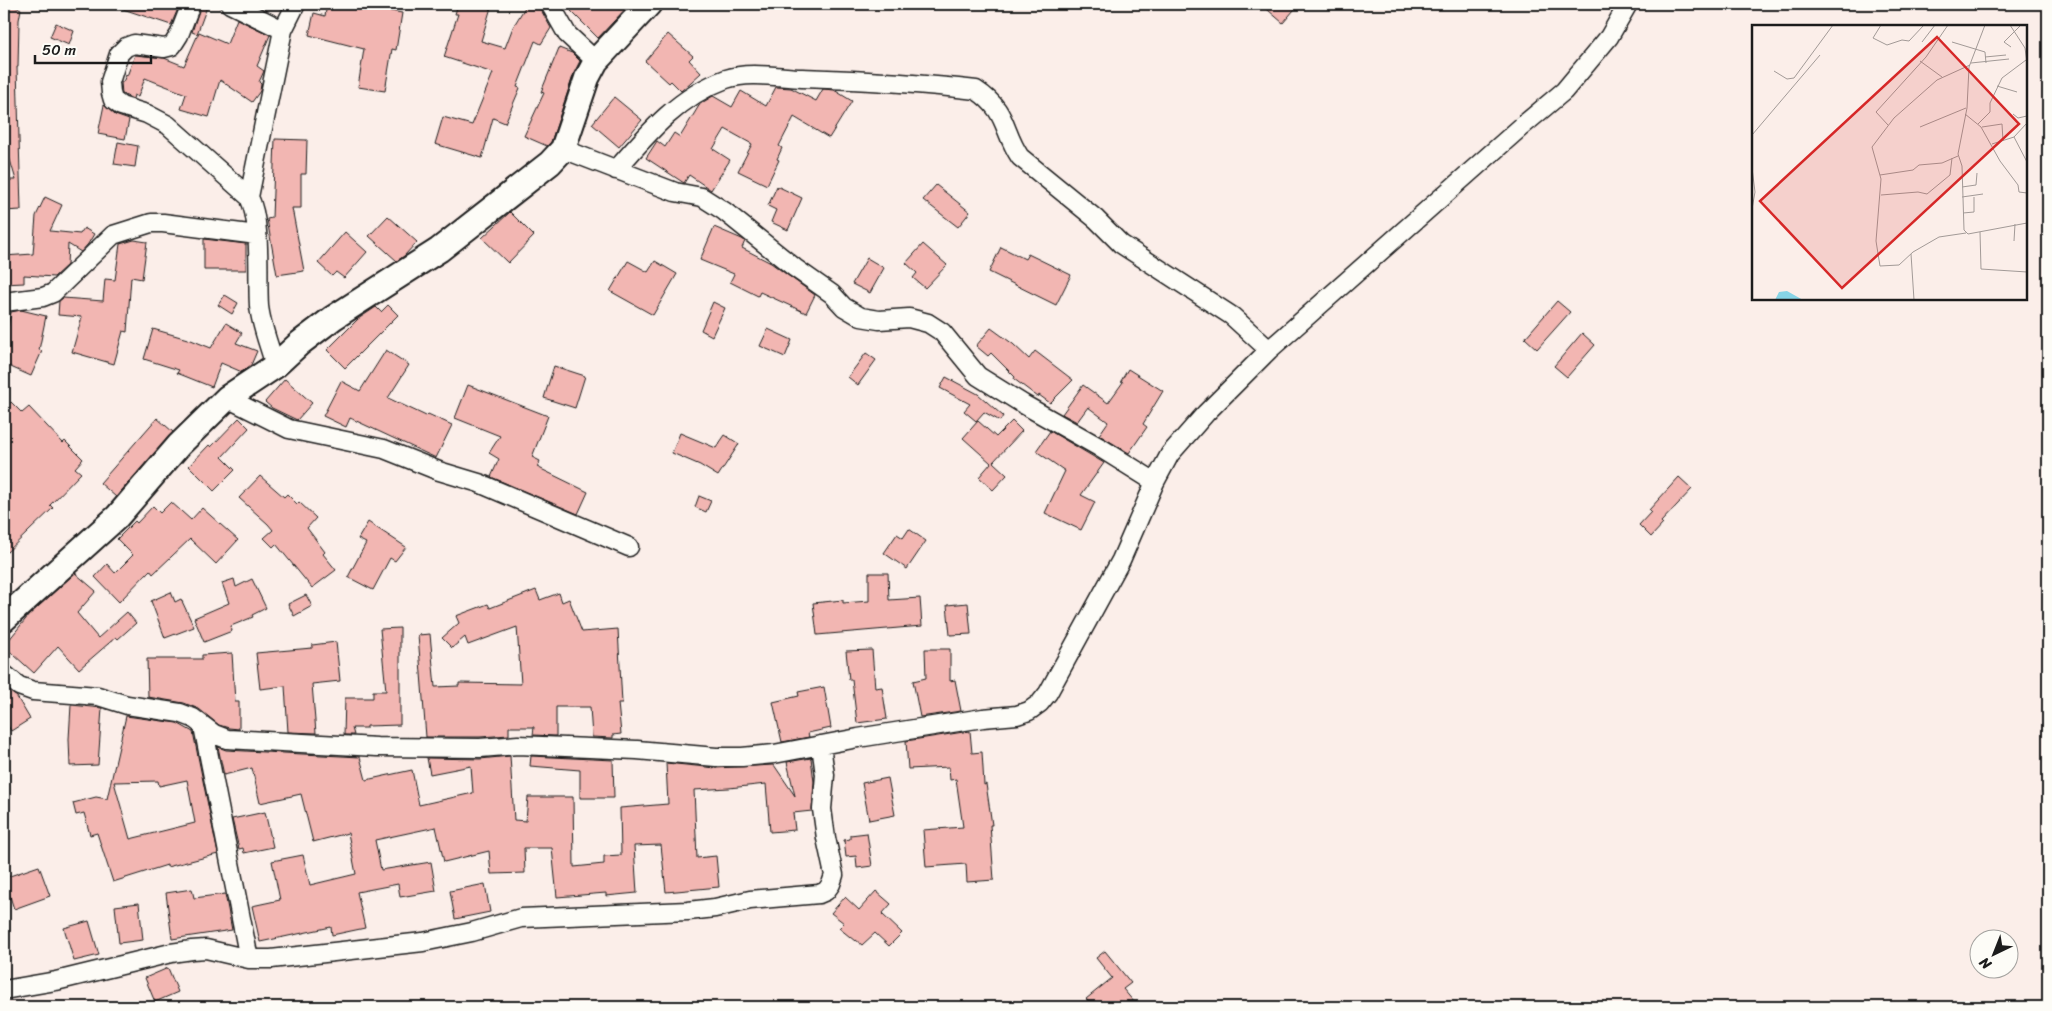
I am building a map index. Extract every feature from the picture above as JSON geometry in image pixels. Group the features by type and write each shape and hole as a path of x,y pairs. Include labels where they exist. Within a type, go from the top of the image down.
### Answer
{"street":[{"path":"191,4 179,35 172,46 164,48 134,44 126,47 119,54 110,82 111,93 113,100 121,106 147,114 168,126 250,197 253,205 257,235 259,309 275,366"},
{"path":"230,4 283,30"},
{"path":"250,197 283,30 296,4"},
{"path":"550,4 567,34 596,61"},
{"path":"4,619 117,517 179,445 227,398 275,366 300,343 333,318 439,250 550,163 563,149 587,78 596,61 649,4"},
{"path":"4,674 19,686 33,691 98,696 127,705 180,713 214,734 237,741 328,743 377,747 480,748 518,745 637,750 742,758 983,718 1017,715 1029,711 1040,703 1048,693 1121,560 1155,482 1170,454 1200,420 1269,350 1564,91 1609,37 1628,4"},
{"path":"616,170 658,122 697,94 727,79 753,75 841,79 976,90 990,98 997,108 1007,127 1012,146 1020,158 1096,219 1121,244 1226,312 1269,350"},
{"path":"563,149 675,192 702,197 724,211 795,268 832,294 844,307 861,317 879,320 909,318 928,323 942,332 978,376 1155,482"},
{"path":"4,302 54,293 113,235 151,223 257,235"},
{"path":"227,398 289,429 384,449 439,471 479,483 629,547"},
{"path":"203,726 249,958"},
{"path":"4,990 56,981 171,953 206,948 249,958 271,959 423,942 472,932 521,918 688,911 715,908 750,900 819,894 826,891 834,875 822,809 825,774 821,745"}],"building":[{"path":"4,4 21,9 17,67 21,210 4,211 4,180 16,180 4,140"},
{"path":"115,4 180,4 171,25 114,6"},
{"path":"201,4 208,4 197,34 192,32"},
{"path":"327,4 369,4 368,7 402,13 396,50 392,49 385,91 358,87 364,49 309,35 314,13 325,16"},
{"path":"458,4 492,4 481,41 505,48 513,27 527,4 531,4 541,10 551,28 541,44 535,41 517,87 520,88 505,123 493,118 482,158 435,144 443,117 472,125 493,73 444,57 458,14 455,14"},
{"path":"578,4 630,4 598,38 571,11"},
{"path":"1261,4 1299,4 1283,23"},
{"path":"237,19 270,35 257,66 264,71 259,82 261,84 260,91 252,102 220,80 209,117 181,109 186,94 145,78 138,97 134,95 133,99 122,94 121,82 127,76 135,55 164,58 184,66 199,32 227,44"},
{"path":"56,23 74,31 69,45 50,37"},
{"path":"668,34 693,56 689,60 701,73 681,91 671,81 669,83 645,61"},
{"path":"559,48 572,53 580,61 574,73 551,142 547,146 524,136 544,93 541,92"},
{"path":"776,87 791,88 816,101 823,89 834,90 852,101 829,138 794,117 779,146 782,148 777,159 779,160 767,185 738,171 752,144 725,129 713,149 730,160 711,190 689,175 684,183 646,158 657,141 665,147 674,133 680,137 700,104 713,96 732,107 741,91 766,106"},
{"path":"614,97 642,120 619,147 592,124"},
{"path":"104,105 115,115 129,120 125,139 98,134"},
{"path":"275,139 307,140 306,174 301,174 301,208 292,208 304,271 277,275 267,219 272,218"},
{"path":"118,142 138,146 135,167 114,164"},
{"path":"936,185 970,212 958,227 923,200"},
{"path":"777,186 802,198 788,230 771,222 776,210 768,206"},
{"path":"45,197 62,205 50,231 80,234 84,228 94,234 81,252 68,244 67,265 54,277 24,275 24,283 4,284 4,256 33,254 36,216"},
{"path":"510,212 534,236 508,263 482,238"},
{"path":"388,216 417,242 397,261 369,236"},
{"path":"714,227 745,241 742,248 771,263 815,295 806,313 760,292 758,296 730,282 734,274 700,260"},
{"path":"345,232 367,252 344,278 336,272 332,276 318,263"},
{"path":"204,239 246,244 246,270 204,270"},
{"path":"134,240 147,242 142,279 131,277 127,332 123,331 114,364 72,352 82,317 58,315 59,301 63,298 103,301 105,279 115,280 120,244"},
{"path":"923,244 947,265 925,288 913,278 917,273 906,263"},
{"path":"1001,247 1025,259 1028,254 1071,275 1056,305 989,272"},
{"path":"867,258 884,268 870,293 852,284"},
{"path":"628,261 648,272 655,261 677,274 653,315 610,291"},
{"path":"225,295 238,303 232,314 218,305"},
{"path":"1557,301 1570,312 1537,349 1525,338"},
{"path":"713,302 725,308 712,336 701,330"},
{"path":"388,305 398,315 345,368 327,350 358,319 376,307 381,312"},
{"path":"21,310 46,316 39,350 42,351 31,376 4,364 4,324 8,326 11,312"},
{"path":"226,323 242,333 236,343 257,351 251,365 242,372 221,363 212,387 177,373 179,370 144,359 153,329 211,348"},
{"path":"991,328 1013,344 1029,359 1035,351 1073,380 1050,403 1039,395 1038,397 1014,379 1015,377 991,353 988,356 976,346"},
{"path":"768,329 792,340 785,357 760,346"},
{"path":"1582,333 1595,345 1567,377 1554,366"},
{"path":"386,350 409,365 388,398 426,416 428,414 452,425 436,458 350,418 346,427 323,416 341,381 360,391"},
{"path":"866,353 876,360 858,385 848,377"},
{"path":"554,366 585,376 575,408 544,398"},
{"path":"1128,369 1163,391 1143,424 1147,427 1129,453 1099,435 1108,422 1088,407 1077,422 1062,414 1083,385 1108,403 1123,382 1121,381"},
{"path":"946,377 978,394 1003,416 1000,421 984,412 976,421 964,411 970,404 940,388"},
{"path":"285,379 312,403 297,420 272,408 265,402"},
{"path":"468,385 548,416 532,457 540,461 537,467 588,492 578,514 491,477 499,459 489,453 500,436 455,418"},
{"path":"11,402 22,413 29,407 63,443 65,441 83,459 75,468 81,473 50,505 53,508 4,555 4,409"},
{"path":"157,418 173,432 116,497 100,483"},
{"path":"239,418 249,428 222,457 235,470 214,491 189,466 209,445 211,447"},
{"path":"978,421 996,437 1012,421 1022,431 993,462 1007,475 993,490 979,477 991,463 963,438"},
{"path":"1050,431 1104,463 1081,495 1095,502 1081,530 1045,513 1065,471 1036,451"},
{"path":"680,433 716,448 725,435 739,444 718,476 700,465 672,453"},
{"path":"260,476 284,497 287,494 297,504 299,502 316,518 307,528 325,552 323,554 336,570 312,588 276,544 273,547 264,538 273,530 239,498"},
{"path":"1679,477 1692,489 1661,522 1663,524 1651,537 1639,525 1651,512 1649,510"},
{"path":"699,496 711,501 706,512 695,507"},
{"path":"171,502 191,520 202,508 238,540 216,564 190,539 153,574 150,570 119,602 95,577 107,564 115,573 133,555 117,539 135,521 137,523 153,506 160,513"},
{"path":"368,522 406,547 395,561 390,558 373,590 348,577 366,543 358,539"},
{"path":"909,529 926,541 907,569 884,553 897,534 903,538"},
{"path":"75,573 96,591 77,613 98,638 127,612 136,623 118,639 116,637 79,669 58,646 34,673 4,646 29,615"},
{"path":"869,573 888,573 889,600 920,598 922,626 817,635 813,603 843,600 843,603 869,601"},
{"path":"234,579 236,587 252,579 266,608 252,615 253,617 231,626 232,631 204,642 194,618 229,603 222,583"},
{"path":"536,590 540,600 559,593 562,602 569,599 582,632 618,629 622,703 618,703 621,734 613,735 613,738 592,737 590,707 556,707 556,736 533,735 534,727 509,727 509,735 426,737 418,635 430,634 435,687 459,686 459,683 521,684 517,627 468,645 465,637 452,648 442,638 459,623 456,616 488,604 490,608"},
{"path":"171,592 175,602 181,599 194,627 165,638 151,601"},
{"path":"306,595 312,606 294,616 288,604"},
{"path":"968,603 971,634 950,635 947,605"},
{"path":"400,628 400,725 352,728 354,735 344,735 345,698 373,698 373,691 386,691 380,629"},
{"path":"336,642 340,681 312,684 316,733 288,732 285,686 260,689 256,653 312,648 312,645"},
{"path":"925,649 950,649 950,681 955,680 961,711 920,717 913,681 926,678"},
{"path":"872,650 875,688 882,687 887,719 857,723 852,680 849,680 846,651"},
{"path":"232,653 235,702 239,702 239,729 219,725 199,709 184,703 148,697 147,659 202,659 202,655"},
{"path":"4,687 17,697 30,719 11,731 4,719"},
{"path":"824,687 831,728 808,733 809,737 782,742 773,702 799,696 798,692"},
{"path":"71,705 102,708 98,765 70,766"},
{"path":"126,716 177,723 193,732 218,854 167,867 167,865 113,882 97,833 90,835 84,813 76,815 73,803 96,797 107,799","holes":["187,780 195,823 130,839 114,782 158,781 159,786"]},
{"path":"970,731 972,753 982,752 984,785 986,784 992,825 990,825 994,880 967,882 966,864 926,867 923,830 963,827 956,779 950,780 949,767 908,769 906,741"},
{"path":"218,747 226,750 360,757 366,780 412,770 419,805 473,793 471,766 430,774 427,758 480,759 510,756 514,820 526,821 528,797 573,797 574,867 604,864 604,856 621,855 620,808 668,804 666,763 716,768 774,765 795,796 787,762 811,758 814,782 812,811 793,813 795,830 770,832 766,784 694,790 697,858 716,856 719,887 666,892 661,845 634,846 637,893 606,896 606,893 557,897 552,848 524,848 525,873 491,874 489,851 444,862 436,827 375,840 381,870 431,862 436,891 400,897 398,884 357,892 365,928 332,935 331,927 260,942 252,906 280,900 272,861 303,855 310,885 356,874 348,833 313,842 301,794 260,803 252,768 224,775"},
{"path":"531,756 613,760 614,798 580,798 580,770 530,766"},
{"path":"888,778 895,815 869,820 862,783"},
{"path":"265,812 273,847 244,853 243,848 239,849 232,819"},
{"path":"867,833 872,866 857,868 856,856 846,857 844,840 850,839 850,835"},
{"path":"39,866 50,896 14,909 4,878"},
{"path":"485,884 490,912 455,919 450,891"},
{"path":"192,889 194,898 225,894 232,930 172,939 166,893"},
{"path":"876,891 891,904 882,914 902,933 889,946 875,933 862,945 839,928 844,923 831,913 845,897 859,910"},
{"path":"139,903 143,940 119,943 115,906"},
{"path":"89,921 99,955 74,961 64,928"},
{"path":"1105,951 1131,983 1123,989 1134,1002 1127,1007 1093,1007 1086,999 1112,978 1096,958"},
{"path":"168,968 178,992 155,1002 145,978"}]}
